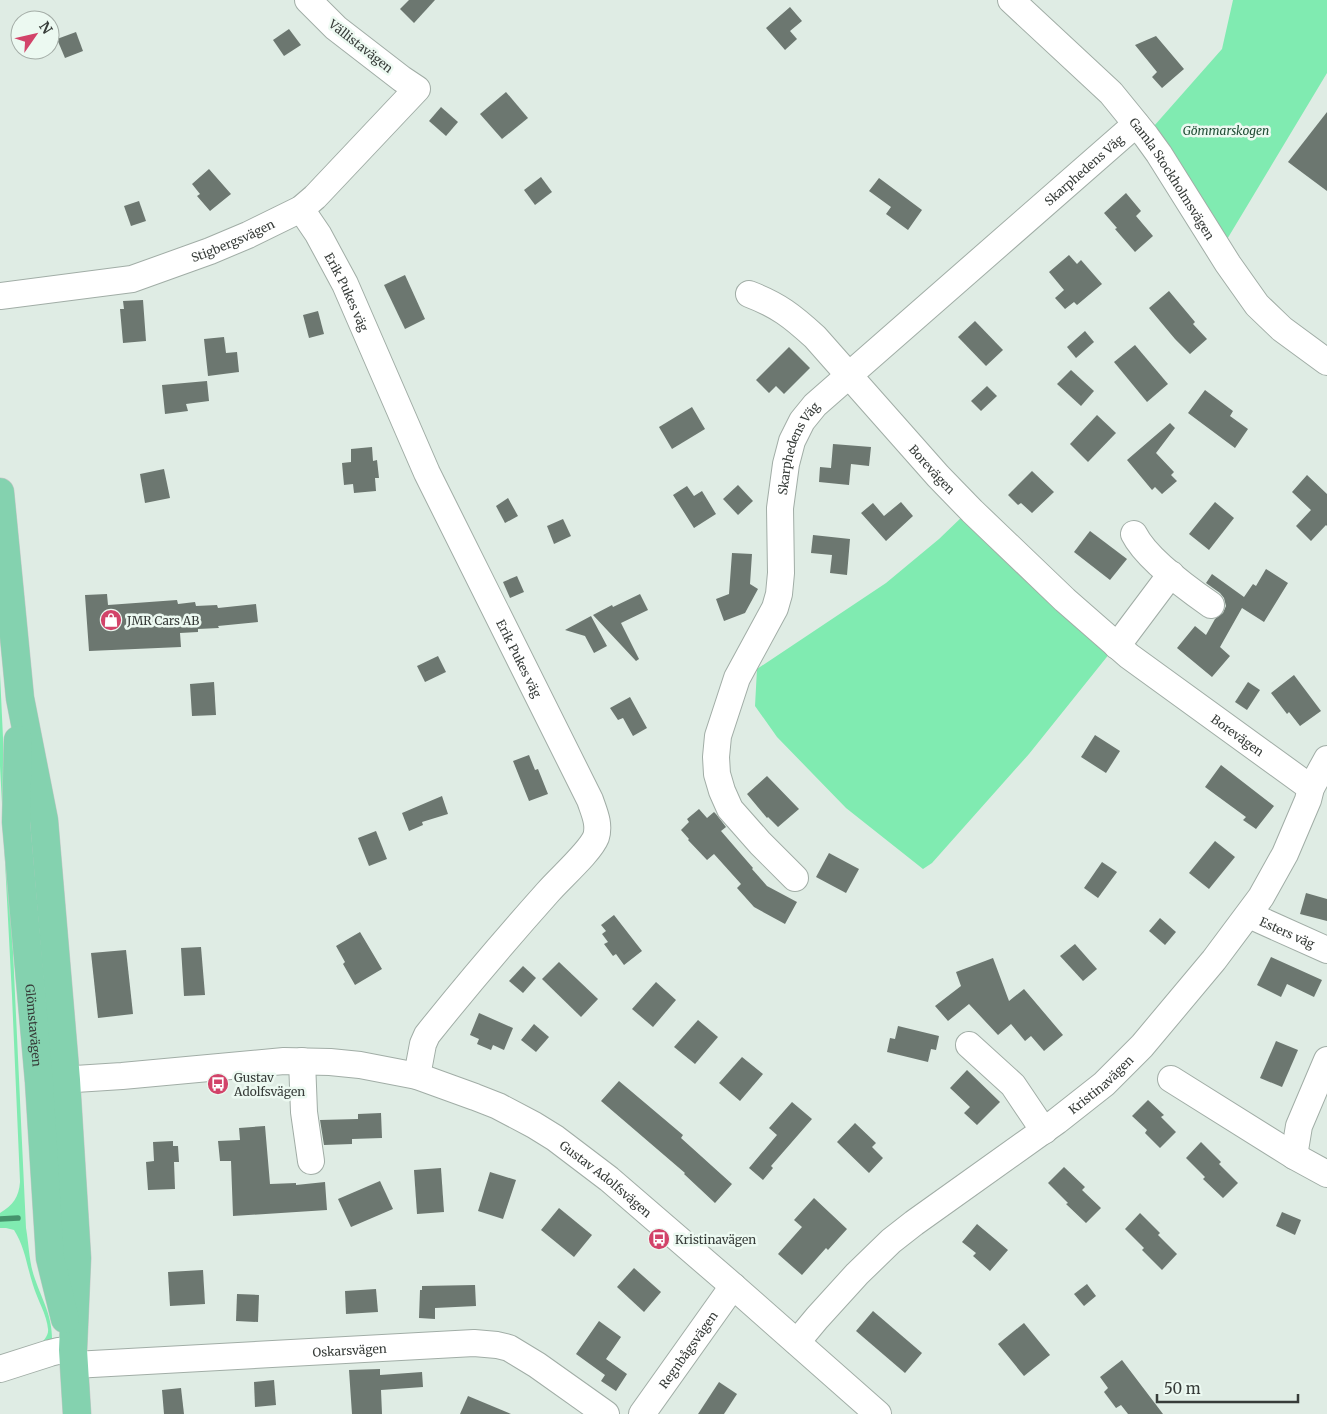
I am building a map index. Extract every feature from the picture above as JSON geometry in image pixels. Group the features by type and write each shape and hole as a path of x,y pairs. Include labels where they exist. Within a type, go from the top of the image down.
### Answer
{"main road":[{"name":"Glömstavägen","path":"0,492 20,698 44,820 66,1080 76,1258 73,1357 78,1414"},
{"name":"Glömstavägen","path":"20,698 16,770 16,822 39,1082 50,1258 73,1357"}],"street":[{"name":"Vällistavägen","path":"308,0 336,28 417,89"},
{"name":"Gamla Stockholmsvägen","path":"1011,0 1111,93 1159,154 1228,264 1257,305 1282,329 1327,362"},
{"name":"Stigbergsvägen","path":"0,296 132,279 210,251 301,209 315,197 417,89"},
{"name":"Skarphedens Väg","path":"795,878 760,843 728,805 717,774 716,758 718,736 737,678 775,608 781,574 780,508 786,464 792,440 802,421 815,405 1136,124"},
{"name":"Erik Pukes väg","path":"301,209 318,234 346,284 427,473 590,800 596,815 598,828 595,839 588,849 541,900 427,1035 423,1044 417,1076"},
{"name":"Borevägen","path":"749,294 793,316 815,337 938,476 972,511 1117,646 1311,788"},
{"path":"1134,534 1142,546 1171,574 1211,605"},
{"path":"1117,646 1171,574"},
{"name":"Kristinavägen","path":"797,1342 837,1296 891,1240 1044,1131 1104,1084 1142,1046 1214,960 1261,898 1285,854 1308,800 1311,788 1327,759"},
{"name":"Esters väg","path":"1249,914 1327,950"},
{"path":"969,1045 1012,1085 1044,1131"},
{"path":"1294,1156 1299,1126 1327,1060"},
{"name":"Gustav Adolfsvägen","path":"39,1082 302,1061 360,1065 417,1076 498,1106 555,1138 609,1179 878,1414"},
{"path":"302,1061 304,1112 311,1161"},
{"path":"1171,1079 1294,1156 1327,1174"},
{"name":"Regnbågsvägen","path":"642,1414 733,1286"},
{"name":"Oskarsvägen","path":"0,1369 58,1351 73,1357 488,1344 509,1348 521,1355 606,1414"}],"green space":[{"name":"Gömmarskogen","path":"1233,0 1327,0 1327,73 1226,241 1154,126 1222,49"},
{"path":"966,513 1114,648 1029,754 932,863 923,869 846,808 777,737 755,706 757,669 886,583 939,539"},
{"path":"0,674 26,1228 31,1267 49,1317 52,1334 52,1343 39,1345 48,1334 48,1329 23,1250 14,1230 0,1228 0,1213 14,1200 20,1182 0,766"}],"building":[{"path":"409,0 435,0 414,23 400,9"},
{"path":"790,7 802,21 790,31 797,39 785,50 766,28"},
{"path":"289,29 301,45 284,56 273,40"},
{"path":"76,32 83,51 65,58 60,46 60,38"},
{"path":"1156,36 1184,69 1162,88 1152,77 1157,72 1135,45"},
{"path":"506,92 528,118 502,139 480,114"},
{"path":"441,107 458,122 446,136 429,121"},
{"path":"1327,112 1327,191 1288,162"},
{"path":"209,169 231,194 210,211 197,196 200,194 192,184"},
{"path":"541,177 552,192 535,205 524,190"},
{"path":"879,178 922,210 908,230 886,214 891,207 869,191"},
{"path":"1126,193 1141,211 1136,216 1153,236 1135,252 1104,213"},
{"path":"139,201 146,221 131,226 124,206"},
{"path":"1069,255 1077,264 1081,260 1102,284 1077,305 1074,302 1065,309 1055,298 1064,290 1049,272"},
{"path":"405,275 425,319 405,329 384,285"},
{"path":"1169,291 1195,322 1193,324 1207,339 1190,354 1149,308"},
{"path":"143,300 146,341 123,343 120,309 124,309 123,301"},
{"path":"318,311 324,334 309,338 303,315"},
{"path":"975,321 1003,350 986,366 958,337"},
{"path":"1085,331 1094,342 1076,358 1067,347"},
{"path":"224,337 226,353 237,352 239,372 208,376 204,339"},
{"path":"1135,345 1168,384 1147,402 1114,362"},
{"path":"789,347 810,368 784,394 776,386 769,393 756,380"},
{"path":"1071,370 1094,391 1081,406 1057,384"},
{"path":"207,381 209,401 186,404 188,411 165,414 162,385"},
{"path":"987,386 997,396 981,411 971,401"},
{"path":"1205,390 1233,411 1230,416 1248,429 1235,448 1188,413"},
{"path":"692,407 705,429 672,449 659,427"},
{"path":"1097,415 1116,433 1088,462 1070,444"},
{"path":"1170,423 1175,428 1156,453 1174,472 1171,475 1177,481 1162,494 1155,487 1152,490 1127,460"},
{"path":"833,444 871,447 869,466 851,464 849,485 819,482 820,467 831,468"},
{"path":"372,447 373,461 377,460 379,478 375,478 376,491 354,493 353,484 344,485 342,463 351,462 351,449"},
{"path":"164,469 170,498 145,503 140,474"},
{"path":"1032,471 1054,492 1032,513 1021,503 1018,505 1008,495"},
{"path":"1307,475 1327,494 1327,526 1311,541 1296,526 1311,510 1292,492"},
{"path":"738,485 753,501 738,515 723,499"},
{"path":"687,486 694,496 702,491 716,514 694,528 673,495"},
{"path":"508,498 518,516 505,523 496,506"},
{"path":"901,502 913,516 886,541 861,513 873,503 884,516"},
{"path":"1215,502 1234,518 1209,550 1189,534"},
{"path":"563,519 571,536 554,544 547,526"},
{"path":"1090,531 1127,559 1110,580 1074,552"},
{"path":"813,535 850,539 847,575 830,573 832,555 811,553"},
{"path":"732,553 752,554 750,584 758,589 745,613 724,621 716,599 729,594"},
{"path":"1266,569 1288,583 1264,622 1242,608 1220,647 1230,656 1212,677 1177,648 1195,626 1206,635 1215,619 1223,613 1226,606 1224,598 1206,583 1212,574 1244,597 1253,584 1256,586"},
{"path":"517,576 524,592 510,598 503,582"},
{"path":"107,594 108,605 177,600 178,604 195,602 196,606 217,605 218,608 256,604 258,622 218,626 219,628 198,629 198,632 180,633 181,647 89,651 85,595"},
{"path":"640,594 648,610 621,623 639,659 636,661 593,615"},
{"path":"591,616 607,646 594,653 585,636 565,630"},
{"path":"438,656 446,672 425,682 417,666"},
{"path":"1294,675 1321,711 1300,726 1289,712 1287,714 1271,693"},
{"path":"214,682 216,715 192,716 190,684"},
{"path":"1248,682 1260,690 1247,710 1235,702"},
{"path":"630,697 647,728 633,736 623,718 618,720 610,708"},
{"path":"1095,735 1120,751 1106,773 1081,757"},
{"path":"529,755 535,770 538,769 548,794 529,801 513,761"},
{"path":"1221,765 1274,806 1256,829 1243,820 1246,817 1205,787"},
{"path":"767,776 799,809 778,827 767,818 747,794"},
{"path":"442,796 448,814 422,822 423,825 409,831 402,813"},
{"path":"699,809 707,818 714,812 716,814 726,827 721,831 767,886 797,902 785,924 754,907 737,888 741,884 714,854 707,860 688,840 681,830 689,822 687,819"},
{"path":"376,831 387,859 369,866 358,838"},
{"path":"1215,841 1235,857 1209,889 1189,873"},
{"path":"829,853 859,869 846,893 816,877"},
{"path":"1102,862 1117,872 1098,898 1084,888"},
{"path":"1306,893 1327,899 1327,921 1300,914"},
{"path":"614,915 642,951 624,965 616,954 613,956 604,944 608,942 602,934 606,931 601,925"},
{"path":"1160,918 1176,932 1165,945 1149,931"},
{"path":"360,932 382,969 355,985 343,964 345,962 336,946"},
{"path":"1075,944 1097,969 1083,981 1060,956"},
{"path":"201,947 205,995 184,996 181,948"},
{"path":"126,950 133,1014 98,1018 91,953"},
{"path":"1271,957 1322,980 1314,997 1287,984 1281,997 1257,985"},
{"path":"993,958 1009,1001 1024,989 1063,1035 1044,1051 1031,1036 1025,1041 1011,1024 998,1035 969,1004 948,1021 935,1006 961,986 956,972"},
{"path":"559,962 598,999 581,1017 542,979"},
{"path":"523,966 536,978 523,993 509,981"},
{"path":"656,982 676,1000 653,1027 632,1009"},
{"path":"479,1013 513,1028 504,1050 493,1045 491,1050 477,1044 479,1039 470,1035"},
{"path":"698,1020 718,1037 695,1064 674,1047"},
{"path":"534,1024 549,1037 536,1052 521,1040"},
{"path":"898,1026 939,1036 936,1050 931,1049 928,1062 887,1052 890,1038 895,1039"},
{"path":"1276,1041 1298,1050 1282,1087 1260,1078"},
{"path":"742,1057 763,1074 740,1101 719,1083"},
{"path":"967,1070 1000,1102 977,1125 964,1113 970,1107 950,1088"},
{"path":"619,1081 683,1135 681,1138 732,1184 715,1203 685,1173 601,1101"},
{"path":"1148,1100 1164,1115 1161,1117 1176,1132 1160,1148 1145,1133 1147,1130 1132,1116"},
{"path":"792,1102 812,1119 771,1166 773,1168 763,1180 749,1168 777,1135 769,1128"},
{"path":"381,1113 382,1138 352,1139 352,1144 324,1145 320,1120 358,1119 358,1114"},
{"path":"855,1123 876,1143 872,1147 883,1158 869,1173 837,1142"},
{"path":"265,1126 270,1184 296,1183 296,1185 325,1182 327,1210 233,1216 231,1161 220,1161 218,1141 240,1140 239,1128"},
{"path":"173,1141 173,1146 178,1146 179,1162 174,1162 175,1189 148,1190 146,1162 154,1161 153,1142"},
{"path":"1201,1142 1238,1183 1223,1198 1203,1179 1205,1177 1186,1158"},
{"path":"1064,1167 1085,1187 1082,1190 1101,1208 1086,1223 1048,1183"},
{"path":"441,1168 444,1212 417,1214 414,1170"},
{"path":"490,1172 516,1180 503,1219 478,1211"},
{"path":"380,1181 393,1209 351,1227 338,1199"},
{"path":"814,1198 847,1229 828,1250 826,1248 802,1275 778,1254 802,1227 794,1220"},
{"path":"559,1208 592,1235 574,1257 541,1230"},
{"path":"1282,1212 1301,1220 1295,1235 1276,1226"},
{"path":"1140,1213 1177,1254 1162,1270 1125,1229"},
{"path":"977,1224 1008,1250 990,1271 973,1256 976,1253 962,1242"},
{"path":"634,1268 661,1292 644,1312 617,1287"},
{"path":"203,1270 205,1304 170,1306 168,1272"},
{"path":"1087,1284 1096,1296 1084,1306 1074,1294"},
{"path":"475,1285 476,1306 435,1308 435,1319 419,1318 420,1290 422,1290 422,1286"},
{"path":"376,1289 378,1312 346,1314 345,1291"},
{"path":"237,1294 259,1295 258,1322 236,1321"},
{"path":"873,1311 922,1353 905,1373 856,1331"},
{"path":"599,1321 621,1337 606,1359 627,1374 616,1391 601,1381 605,1375 576,1354"},
{"path":"1024,1323 1050,1355 1024,1376 998,1344"},
{"path":"1122,1360 1163,1414 1128,1414 1121,1405 1116,1408 1104,1392 1108,1388 1100,1377"},
{"path":"380,1369 380,1375 422,1372 423,1387 381,1390 382,1414 352,1414 349,1370"},
{"path":"274,1380 276,1405 255,1407 254,1382"},
{"path":"719,1382 737,1394 724,1414 698,1414"},
{"path":"181,1388 184,1414 164,1414 162,1390"},
{"path":"468,1396 511,1414 460,1414"}],"waterway":[{"path":"0,1219 18,1218"}],"place":[{"name":"JMR Cars AB","path":"111,620"},
{"name":"Gustav Adolfsvägen","path":"218,1084"},
{"name":"Kristinavägen","path":"659,1239"}]}
